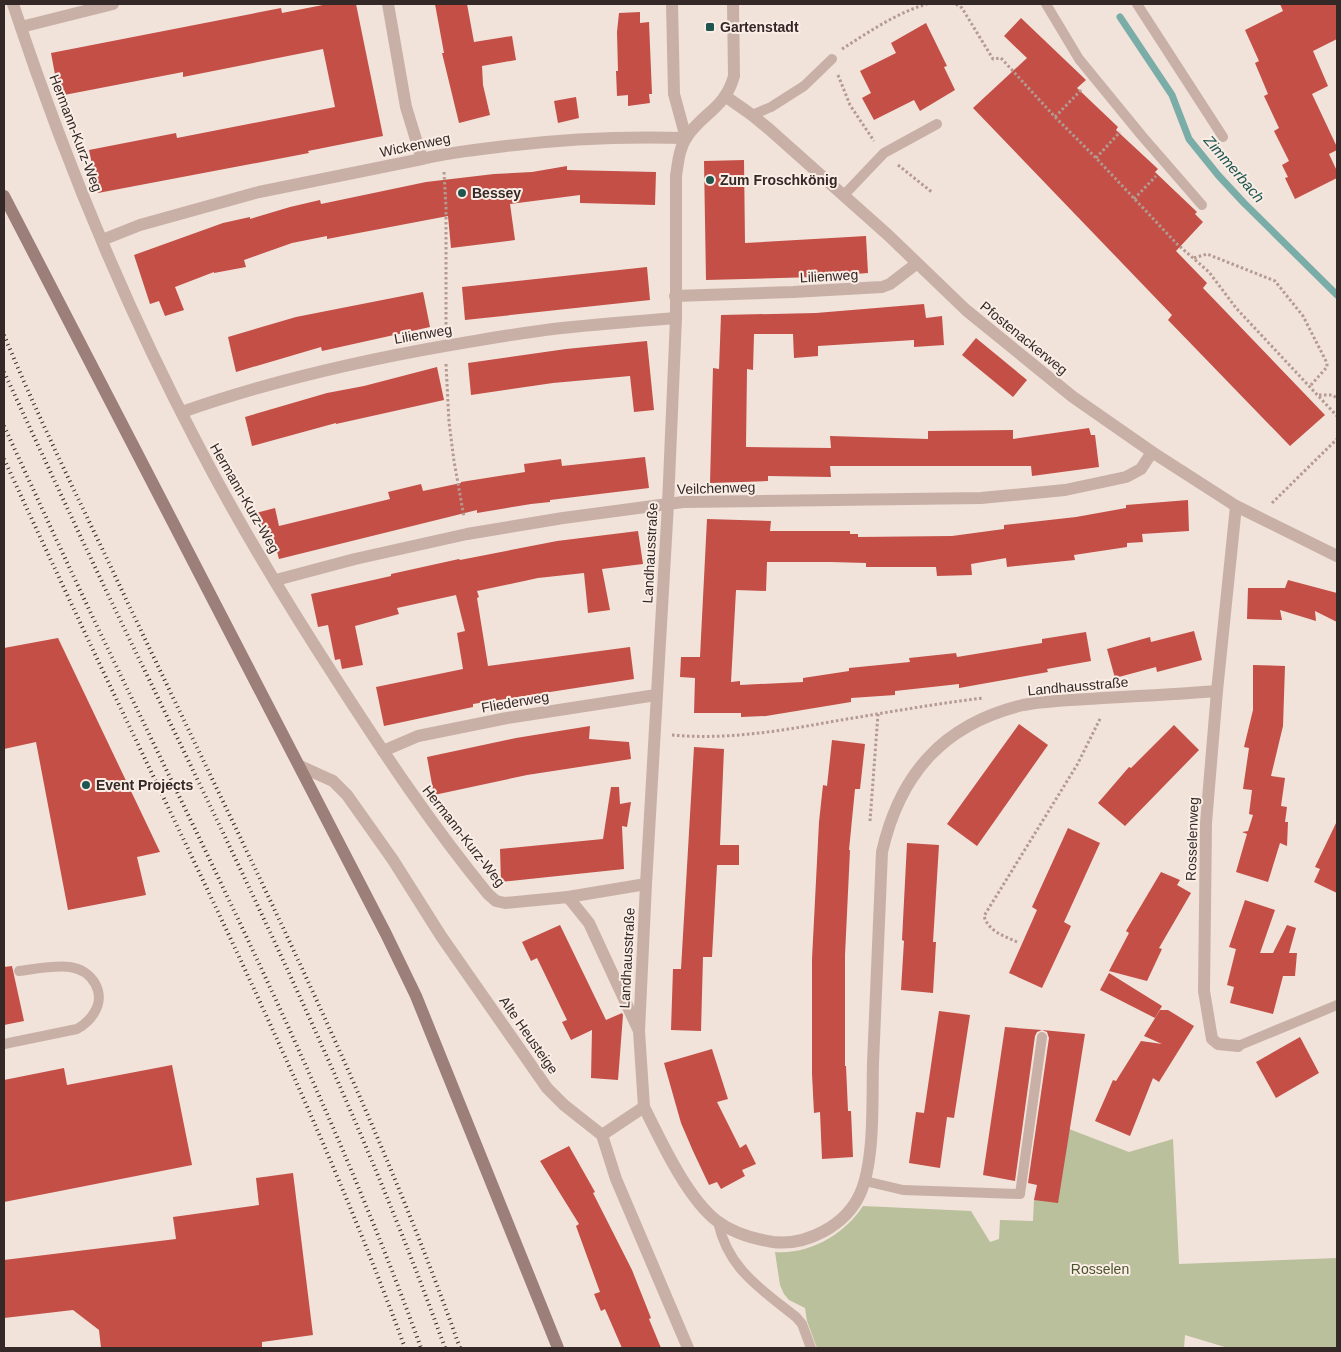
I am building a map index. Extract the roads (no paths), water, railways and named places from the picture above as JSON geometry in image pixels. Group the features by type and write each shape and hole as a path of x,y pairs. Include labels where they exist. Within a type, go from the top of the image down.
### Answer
{"main road":[{"path":"4,196 300,766 416,996 558,1348"}],"street":[{"name":"Hermann-Kurz-Weg","path":"13,4 63,144 102,240 141,329 227,499 310,640 383,751 472,875 488,894 496,901 505,904 568,897 646,884"},
{"path":"21,27 113,4"},
{"path":"388,4 406,107 422,159"},
{"path":"672,4 674,94 686,138"},
{"path":"686,138 716,108 725,96 734,76 733,4"},
{"name":"Pfostenackerweg","path":"725,96 752,115 844,195 966,310 1073,397 1152,452 1236,506 1337,556"},
{"name":"Wickenweg","path":"102,240 140,225 259,192 443,154 580,138 686,138"},
{"name":"Landhausstraße","path":"686,138 680,152 676,176 676,318 668,504 639,1031 644,1107 688,1187 702,1206 718,1222 734,1231 764,1241 779,1243 802,1240 824,1231 845,1215 853,1206 865,1181 870,1148 882,852 892,814 901,794 913,775 927,759 943,743 962,730 1003,711 1024,705 1043,702 1217,691"},
{"name":"Lilienweg","path":"675,296 875,288 890,284 916,264"},
{"name":"Lilienweg","path":"182,412 234,394 372,359 562,328 676,318"},
{"name":"Veilchenweg","path":"276,580 355,559 467,534 563,518 668,504 908,501 1019,496 1065,490 1126,477 1141,469 1152,452"},
{"name":"Rosselenweg","path":"1236,506 1206,823 1204,992 1212,1039 1218,1044 1238,1046"},
{"name":"Fliederweg","path":"383,751 418,736 507,718 656,695"},
{"name":"Alte Heusteige","path":"300,766 333,781 347,795 393,860 441,936 547,1088 564,1105 602,1135"},
{"path":"568,897 589,923 639,1031"},
{"path":"644,1107 602,1135 616,1179 688,1348"}],"lane":[{"path":"1046,4 1079,58 1142,136 1202,205"},
{"path":"1137,4 1223,137"},
{"path":"752,115 771,107 804,86 832,59"},
{"path":"844,195 884,153 937,124"},
{"path":"4,1044 78,1029 86,1023 99,1004 99,992 96,983 90,976 79,969 60,967 19,971"},
{"name":"Rosselenweg","path":"1238,1046 1337,1005"},
{"path":"865,1181 903,1190 1020,1194 1042,1037"},
{"path":"718,1222 725,1247 740,1270 748,1279 802,1324 811,1348"}],"waterway":[{"name":"Zimmerbach","path":"1120,17 1172,95 1189,139 1244,203 1337,295"}],"railway":[{"path":"4,335 55,450 248,854 339,1050 382,1148 460,1348"},
{"path":"4,372 304,1005 378,1175 445,1348"},
{"path":"4,426 313,1081 351,1169 421,1348"},
{"path":"4,459 257,995 334,1170 405,1348"}],"place":[{"name":"Gartenstadt","path":"710,27"},
{"name":"Zum Froschkönig","path":"710,180"},
{"name":"Bessey","path":"462,193"},
{"name":"Event Projects","path":"86,785"}],"park label":[{"name":"Rosselen","path":"1100,1269"}]}
